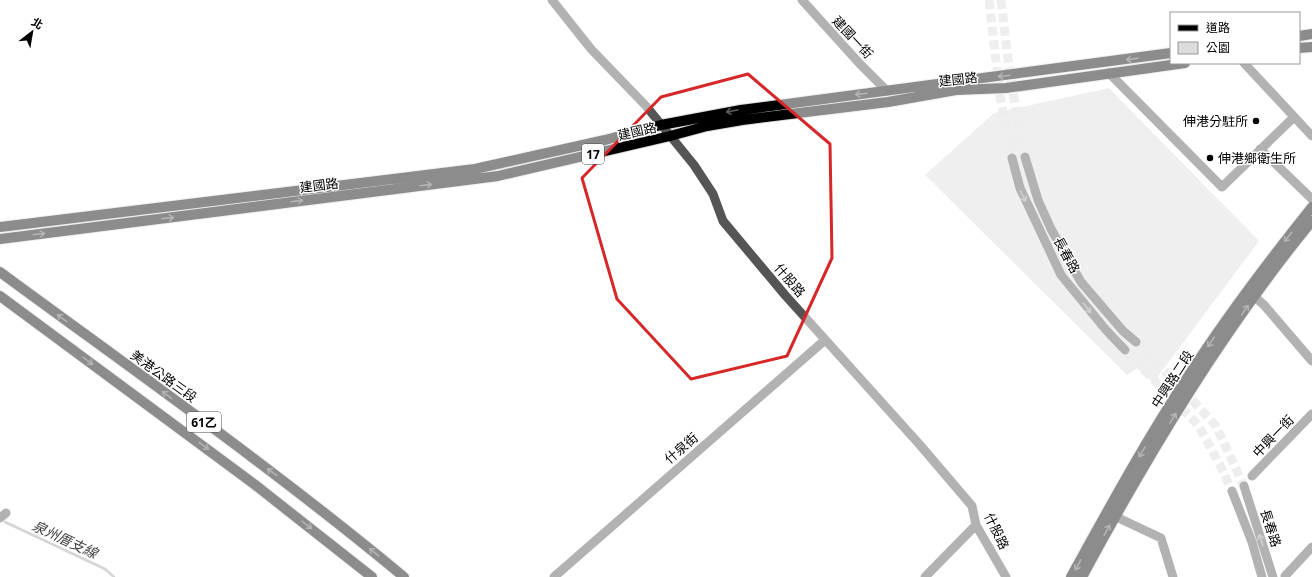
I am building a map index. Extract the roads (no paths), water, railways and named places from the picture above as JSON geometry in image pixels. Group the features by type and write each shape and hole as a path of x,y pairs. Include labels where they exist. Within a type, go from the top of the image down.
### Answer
{"main road":[{"path":"1300,36 1312,34"},
{"path":"1300,48 1312,47"},
{"name":"建國路","path":"0,227 475,168 605,140 661,125 741,110 1170,53"},
{"name":"建國路","path":"0,239 498,176 707,126 742,120 888,102 956,90 1006,88 1177,64"},
{"path":"262,195 266,205"},
{"name":"中興路二段","path":"1071,577 1222,343 1251,294 1312,207"},
{"name":"中興路二段","path":"1251,294 1312,221"},
{"name":"美港公路三段","path":"0,272 271,470 404,577"},
{"name":"61乙","path":"0,296 254,484 372,577"},
{"name":"中興路二段","path":"1082,577 1111,514"}],"street":[{"name":"什股路","path":"552,0 592,49 630,88 694,165 713,194 723,221 785,295 920,445 972,506 976,525 1006,577"},
{"name":"建國一街","path":"802,0 886,91"},
{"path":"1245,64 1312,136"},
{"path":"1109,73 1222,186 1294,117"},
{"path":"1260,149 1312,199"},
{"name":"長春路","path":"1025,157 1038,200 1051,229 1081,282 1122,330 1136,342"},
{"name":"長春路","path":"1012,158 1020,188 1061,275 1106,330 1125,350"},
{"path":"1251,294 1264,305 1312,361"},
{"name":"什泉街","path":"554,577 825,340"},
{"name":"中興一街","path":"1252,476 1312,414"},
{"name":"長春路","path":"1244,486 1273,577"},
{"name":"長春路","path":"1232,491 1252,542 1262,577"},
{"path":"1111,514 1161,538 1173,577"},
{"path":"925,577 976,525"},
{"path":"1285,576 1312,548"}],"waterway":[{"name":"泉州厝支線","path":"5,522 105,569 114,577"}],"tunnel":[{"path":"989,0 1000,96 1012,158"},
{"path":"1001,0 1018,125 1025,157"},
{"path":"1136,342 1216,426 1244,486"},
{"path":"1125,350 1198,425 1219,463 1232,491"}],"place":[{"name":"伸港分駐所","path":"1256,121"},
{"name":"伸港鄉衛生所","path":"1210,158"}]}
